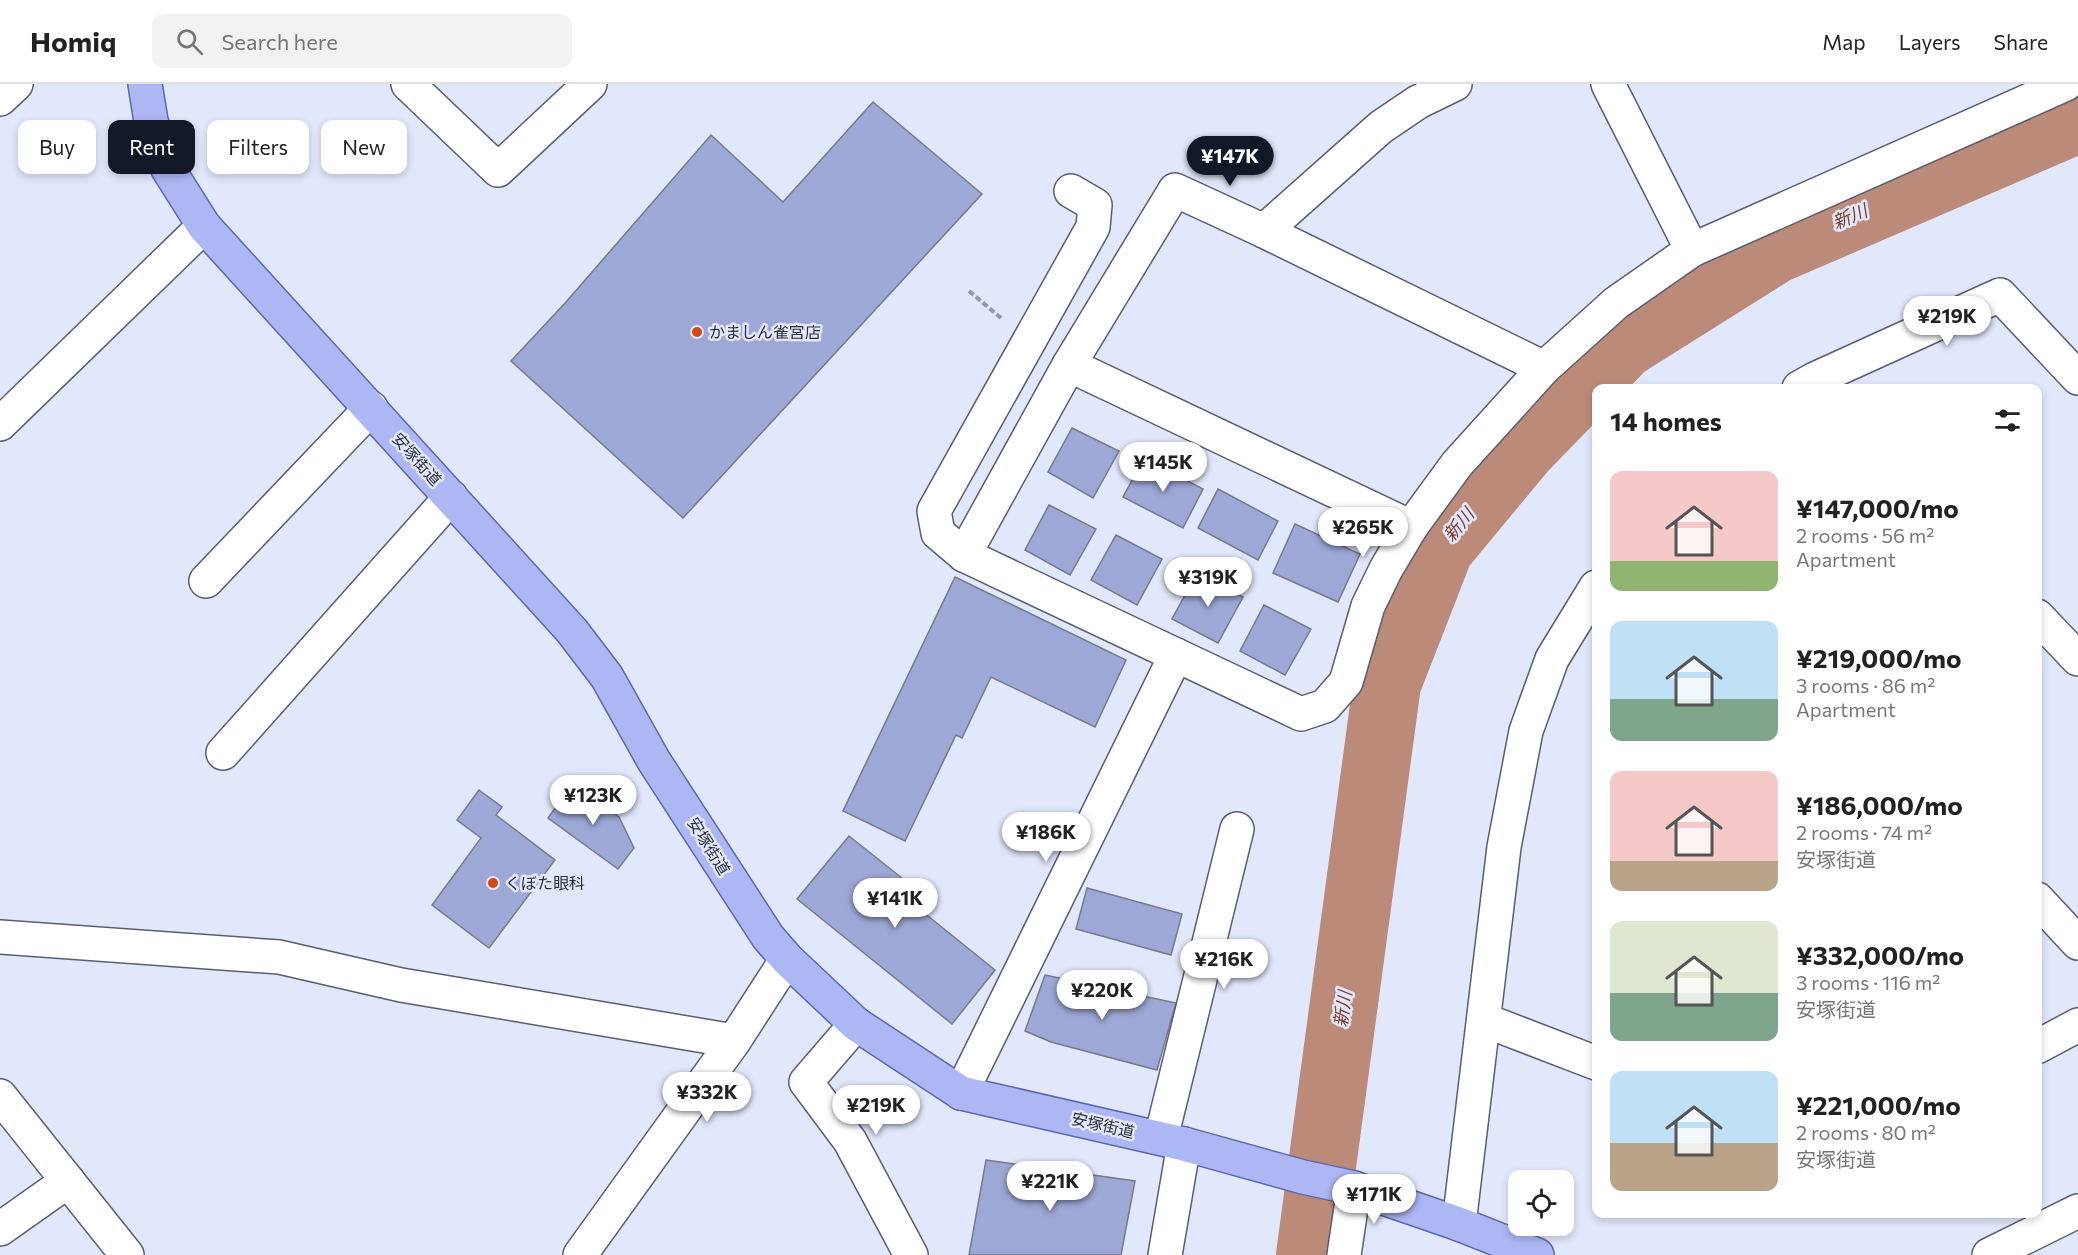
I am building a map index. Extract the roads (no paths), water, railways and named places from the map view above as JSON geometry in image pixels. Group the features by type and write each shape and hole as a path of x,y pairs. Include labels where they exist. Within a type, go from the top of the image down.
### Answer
{"main road":[{"name":"安塚街道","path":"145,84 151,121 168,170 204,226 572,631 607,677 654,761 743,901 787,959 855,1024 961,1093 1173,1141 1303,1178 1344,1186 1459,1224 1522,1252"}],"street":[{"path":"0,99 16,84"},
{"path":"408,84 498,170 590,84"},
{"path":"1264,231 1381,127 1418,102 1455,84"},
{"path":"1608,84 1692,250"},
{"path":"1071,191 1095,205 1094,227 934,511 938,533 964,555 1301,714 1325,706 1346,682 1368,606 1411,527 1456,464 1544,368 1616,303 1692,250 2066,84"},
{"path":"964,555 1069,365 1175,190 1544,368"},
{"path":"0,424 204,226"},
{"path":"1815,384 2000,295 2078,378"},
{"path":"1069,365 1411,527"},
{"path":"206,581 371,408"},
{"path":"223,753 452,497"},
{"path":"1459,1224 1504,847 1526,731 1552,659 1592,594"},
{"path":"2042,621 2078,659"},
{"path":"961,1093 1176,656"},
{"path":"1165,1255 1173,1141 1237,830"},
{"path":"2042,903 2078,943"},
{"path":"0,937 279,957 401,986 734,1041"},
{"path":"580,1255 734,1041 787,959"},
{"path":"1484,1020 1592,1061"},
{"path":"855,1024 806,1082 850,1141 911,1255"},
{"path":"2042,1044 2078,1025"},
{"path":"0,1096 128,1255"},
{"path":"0,1229 68,1181"},
{"path":"1344,1186 1344,1255"},
{"path":"1989,1255 2078,1211"}],"waterway":[{"name":"新川","path":"1310,1255 1387,684 1440,548 1523,448 1623,345 1774,250 2078,119"}],"place":[{"name":"かましん雀宮店","path":"697,332"},
{"name":"くぼた眼科","path":"493,883"}]}
